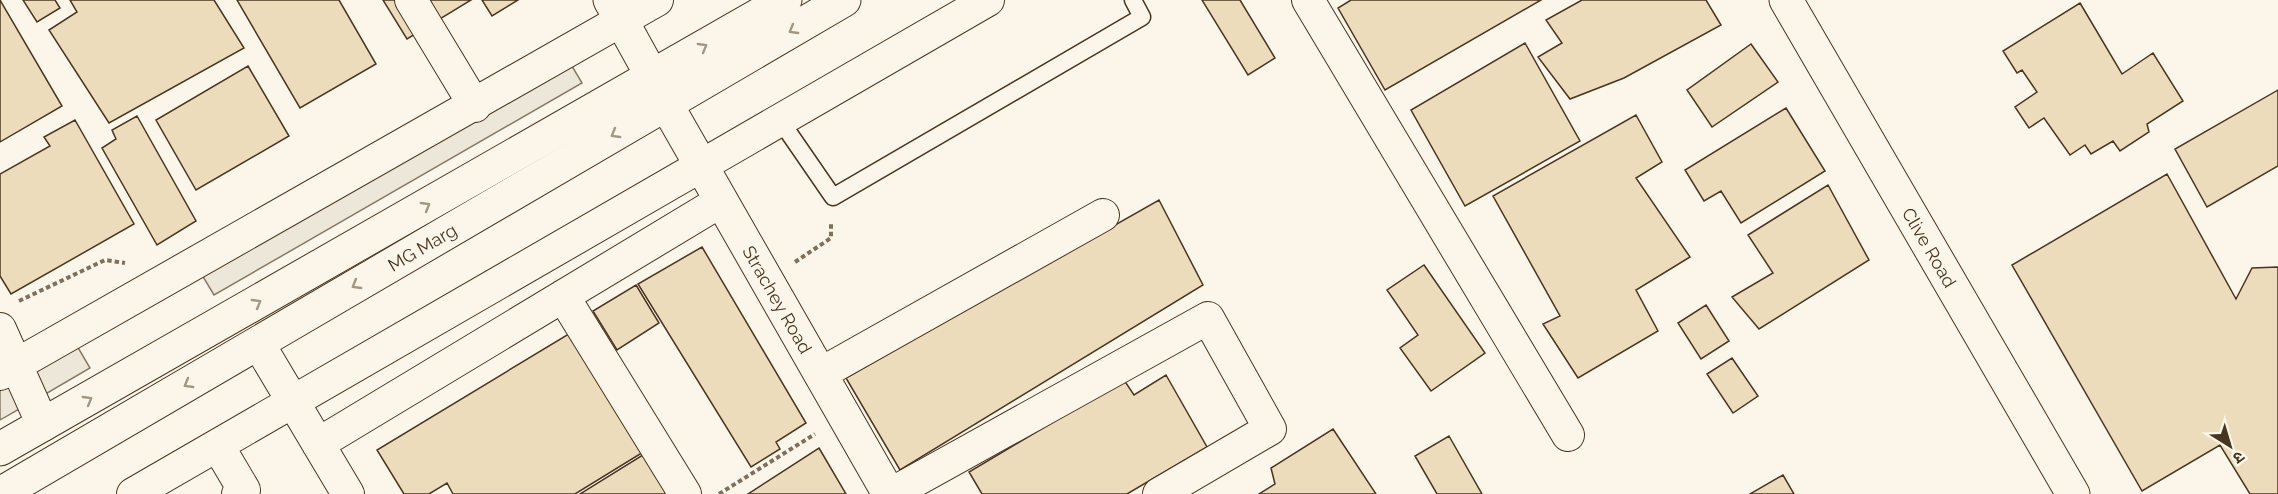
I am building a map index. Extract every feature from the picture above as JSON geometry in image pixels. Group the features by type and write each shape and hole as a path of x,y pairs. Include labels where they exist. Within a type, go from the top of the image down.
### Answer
{"main road":[{"name":"MG Marg","path":"0,494 258,343 659,90 784,0"},
{"name":"MG Marg","path":"0,449 659,90 844,0"},
{"name":"Clive Road","path":"1786,0 2073,494"},
{"name":"Strachey Road","path":"616,11 701,166 890,494"}],"street":[{"path":"411,0 475,106"},
{"path":"8,370 475,106 616,11 657,0"},
{"path":"133,494 988,0"},
{"path":"1308,0 1568,435"},
{"path":"318,444 721,201"},
{"path":"820,374 1103,215"},
{"path":"563,296 685,494"},
{"path":"890,494 1208,318 1270,429 1159,494"},
{"path":"0,329 8,370 44,425"},
{"path":"258,343 348,494"},
{"path":"218,446 244,490 238,494"}],"lane":[{"path":"780,120 832,197 1143,17 1133,0"}],"path":[{"path":"767,281 831,238 832,197"},
{"path":"719,494 844,417"}],"shaded area":[{"path":"569,61 582,83 214,295 199,270"},
{"path":"73,339 90,368 37,399 20,370"},
{"path":"0,379 28,404 0,420"}],"building":[{"path":"0,0 62,106 0,142"},
{"path":"23,0 55,0 60,8 37,22"},
{"path":"70,0 214,0 244,48 109,123 49,30 77,12"},
{"path":"237,0 339,0 376,64 300,108"},
{"path":"383,0 471,0 407,39"},
{"path":"482,0 518,0 492,16"},
{"path":"1202,0 1240,0 1275,58 1248,75"},
{"path":"1351,0 1541,0 1385,90 1338,8"},
{"path":"1582,0 1706,0 1721,25 1624,78 1570,99 1538,57 1562,43 1546,20"},
{"path":"2080,3 2122,74 2153,53 2183,101 2147,124 2149,132 2120,151 2113,141 2091,154 2085,145 2070,155 2044,118 2029,128 2015,107 2037,92 2022,70 2017,73 2003,51"},
{"path":"1525,43 1580,141 1465,206 1411,110"},
{"path":"1751,44 1778,82 1712,127 1687,90"},
{"path":"248,66 289,136 196,190 156,120"},
{"path":"2278,90 2278,166 2207,207 2175,149"},
{"path":"1786,108 1825,171 1741,223 1721,191 1704,201 1685,170"},
{"path":"1636,115 1662,162 1636,178 1690,257 1636,290 1658,331 1578,378 1543,324 1560,316 1493,196"},
{"path":"137,116 196,221 157,245 102,148 116,139 112,130"},
{"path":"75,120 134,224 11,294 0,276 0,174 50,146 44,137"},
{"path":"2167,174 2236,299 2252,268 2278,267 2278,494 2250,494 2220,445 2142,491 2012,265"},
{"path":"1828,185 1869,260 1759,329 1732,297 1773,273 1748,235"},
{"path":"1159,200 1203,285 900,470 846,378"},
{"path":"702,247 806,423 776,442 780,449 751,467 638,284"},
{"path":"1424,265 1485,353 1431,391 1400,348 1418,335 1387,290"},
{"path":"636,285 659,323 617,350 593,311"},
{"path":"1706,305 1729,341 1701,359 1678,323"},
{"path":"572,332 645,451 575,494 453,494 447,483 429,494 404,494 377,450"},
{"path":"1732,358 1758,396 1733,413 1707,374"},
{"path":"1166,375 1207,447 1127,494 982,494 969,472 1124,380 1134,395"},
{"path":"1333,429 1376,494 1259,494 1275,484 1271,468"},
{"path":"1449,436 1482,494 1437,494 1415,456"},
{"path":"819,448 846,494 748,494"},
{"path":"646,453 671,494 580,494"},
{"path":"1783,475 1794,494 1750,494"}]}
